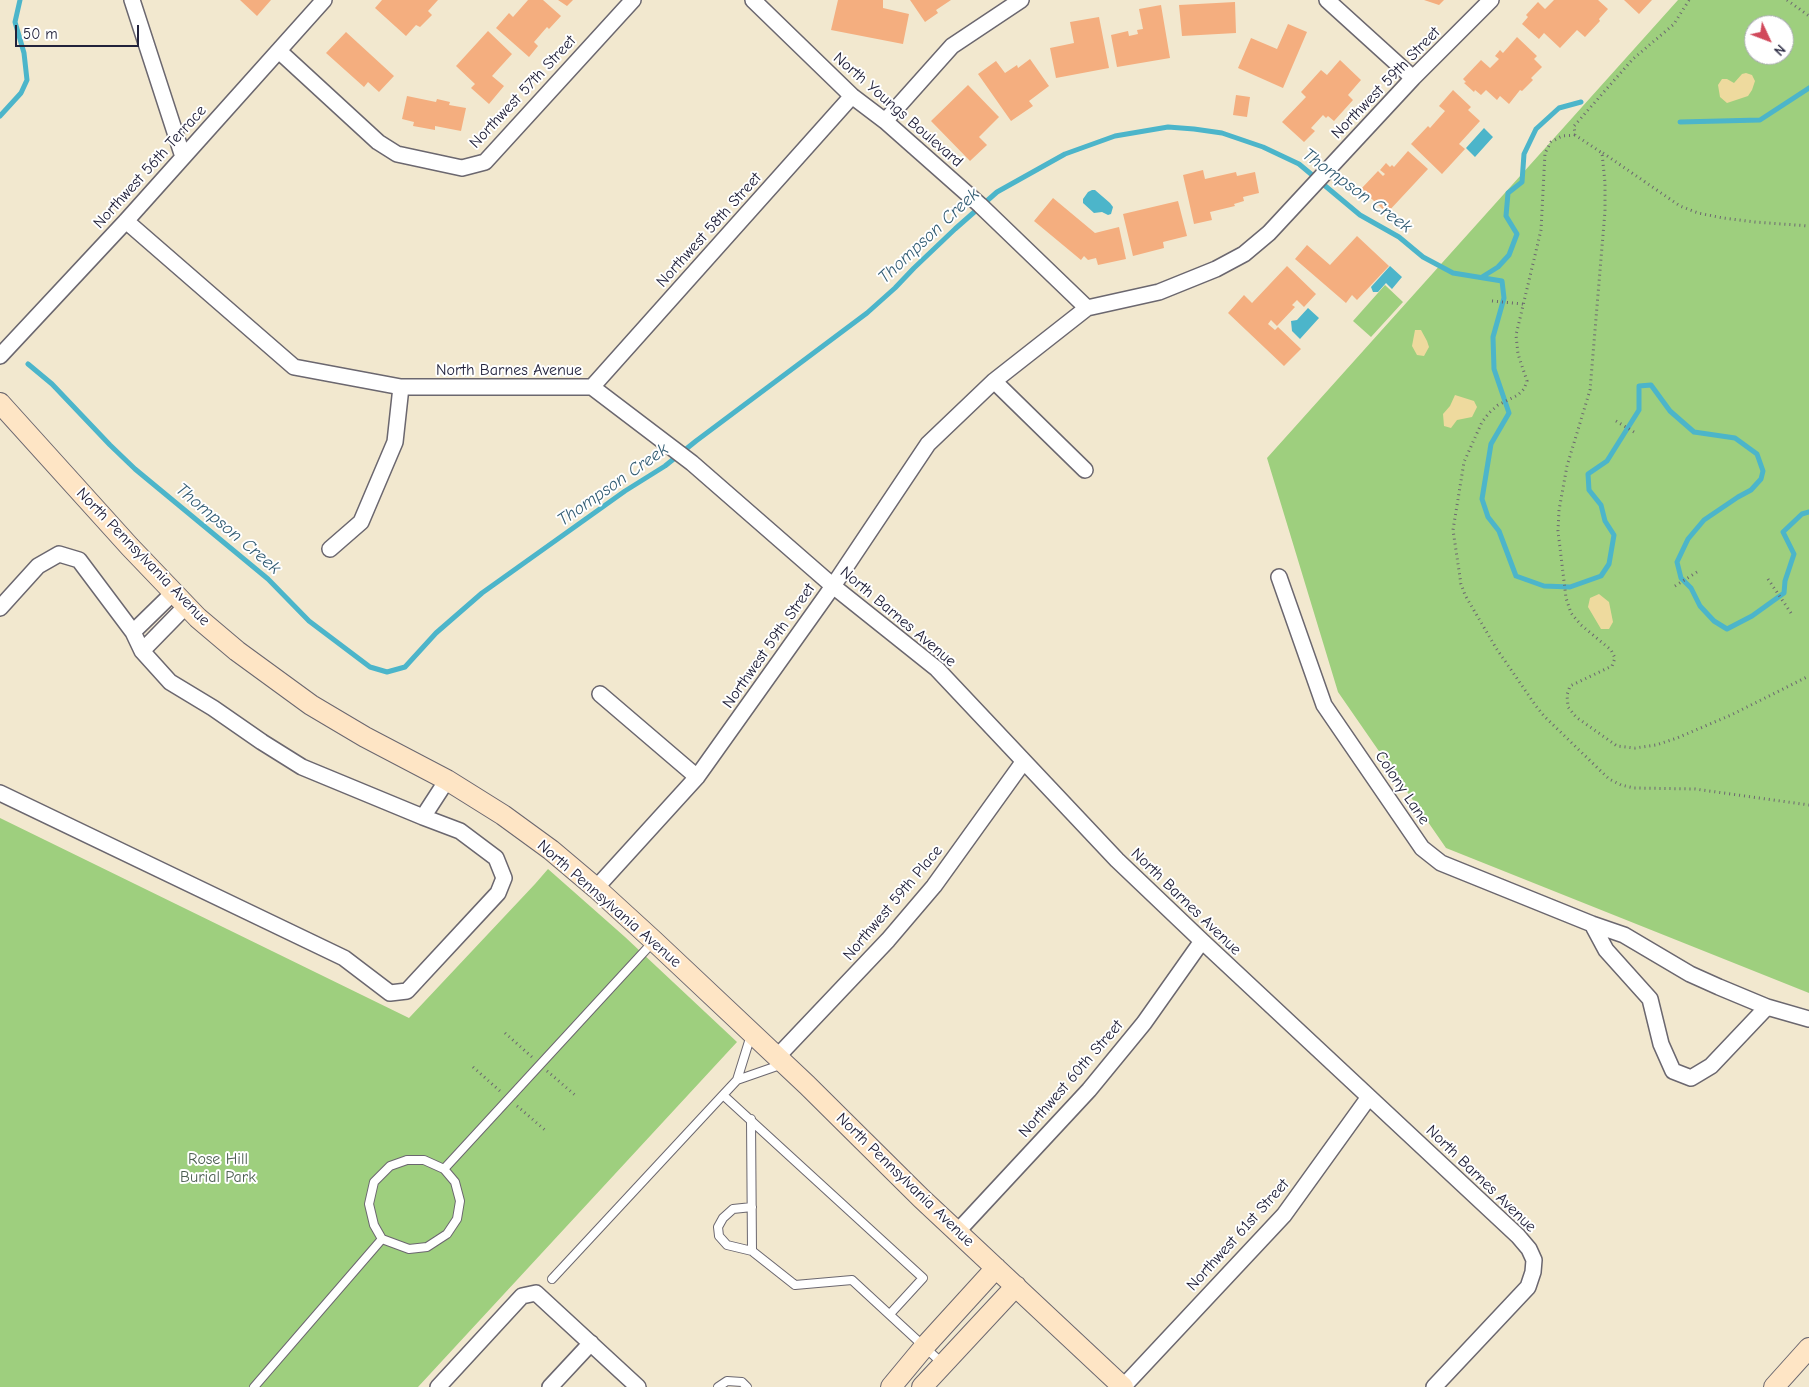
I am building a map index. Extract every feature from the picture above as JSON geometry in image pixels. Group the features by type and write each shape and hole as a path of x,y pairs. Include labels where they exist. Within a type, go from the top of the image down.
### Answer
{"main road":[{"name":"North Pennsylvania Avenue","path":"0,403 179,599 237,651 311,705 365,737 447,780 511,820 551,850 596,888 781,1060 957,1232 1123,1387"},
{"path":"891,1387 925,1346 996,1268"},
{"path":"922,1387 1016,1286"},
{"path":"1774,1387 1809,1348"}],"street":[{"path":"132,0 183,157"},
{"name":"Northwest 56th Terrace","path":"0,356 126,221 324,0"},
{"name":"Northwest 57th Street","path":"279,51 378,142 398,154 462,168 485,162 633,0"},
{"name":"North Youngs Boulevard","path":"753,0 852,96 885,121 967,193 1087,308"},
{"path":"885,121 952,46 1021,0"},
{"path":"1327,0 1413,78"},
{"name":"Northwest 59th Street","path":"596,888 697,776 833,586 928,444 994,381 1087,308 1159,292 1216,269 1244,254 1269,233 1413,78 1491,0"},
{"name":"Northwest 58th Street","path":"592,387 852,96"},
{"name":"North Barnes Avenue","path":"126,221 294,368 401,387 592,387 692,463 833,586 937,670 1117,860 1518,1236 1529,1249 1534,1260 1534,1272 1528,1287 1434,1387"},
{"path":"994,381 1085,470"},
{"path":"330,549 361,522 395,442 401,387"},
{"path":"0,608 38,566 59,554 79,560 133,632 142,651 170,682 302,767 460,831 496,858 504,878 498,893 407,991 390,993 344,958 0,792"},
{"name":"Colony Lane","path":"1278,577 1324,705 1422,848 1441,863 1624,935 1690,974 1767,1007 1809,1019"},
{"path":"133,632 179,599"},
{"path":"142,651 179,599"},
{"path":"600,694 697,776"},
{"name":"Northwest 59th Place","path":"781,1060 934,886 1024,762"},
{"path":"423,817 447,780"},
{"path":"1592,924 1606,950 1650,999 1662,1044 1673,1071 1691,1078 1711,1066 1767,1007"},
{"name":"Northwest 60th Street","path":"957,1232 1089,1090 1144,1023 1202,941"},
{"name":"Northwest 61st Street","path":"1123,1387 1284,1215 1369,1097"},
{"path":"438,1387 522,1296 536,1293 638,1387"},
{"path":"550,1387 591,1343"}],"lane":[{"path":"444,1169 654,941"},
{"path":"737,1080 752,1033"},
{"path":"552,1279 737,1080 781,1060"},
{"path":"723,1095 924,1278 890,1314"},
{"path":"751,1119 752,1251"},
{"path":"407,1160 424,1160 444,1169 455,1182 460,1201 457,1219 447,1234 428,1247 409,1249 382,1239 374,1225 369,1204 374,1182 390,1166 407,1160"},
{"path":"752,1207 733,1209 723,1218 718,1227 719,1236 727,1245 752,1251 795,1285 852,1280 944,1364"},
{"path":"254,1387 382,1239"},
{"path":"718,1387 727,1381 742,1382 747,1387"}],"path":[{"path":"1576,135 1574,126 1633,59 1674,24 1689,0"},
{"path":"1787,0 1809,16"},
{"path":"1809,226 1755,222 1698,213 1680,206 1576,135 1562,136 1551,142 1544,153 1541,230 1516,344 1526,381 1524,390 1498,405 1482,422 1464,462 1453,530 1461,584 1465,595 1496,648 1536,706 1609,779 1621,785 1634,788 1695,789 1809,805"},
{"path":"1602,153 1605,211 1591,382 1567,466 1559,510 1558,531 1566,598 1571,613 1581,625 1611,650 1615,658 1612,666 1570,686 1566,695 1568,707 1576,717 1618,746 1635,748 1656,745 1677,738 1731,715 1809,676"},
{"path":"1492,301 1524,304"},
{"path":"1616,421 1634,432"},
{"path":"1674,586 1697,572"},
{"path":"1768,579 1793,616"}],"green space":[{"path":"1678,0 1809,0 1809,993 1446,848 1338,692 1267,458"},
{"path":"1385,285 1403,302 1371,337 1353,321"},
{"name":"Rose Hill Burial Park","path":"0,818 409,1018 548,869 625,937 737,1042 418,1387 0,1387"}],"sand":[{"path":"1742,74 1752,75 1755,81 1752,90 1748,96 1727,103 1720,97 1718,85 1722,79 1727,79 1734,83"},
{"path":"1415,330 1421,330 1427,341 1429,347 1424,356 1417,355 1412,346"},
{"path":"1455,395 1474,401 1477,407 1472,417 1457,420 1451,428 1444,426 1443,414 1450,406"},
{"path":"1599,594 1609,602 1613,622 1609,629 1601,629 1588,607 1590,598"}],"water":[{"path":"1484,128 1493,137 1475,157 1466,148"},
{"path":"1092,190 1095,190 1110,203 1113,207 1111,214 1094,213 1083,203 1083,199"},
{"path":"1390,266 1402,277 1392,289 1386,283 1378,292 1373,292 1371,287"},
{"path":"1308,308 1319,318 1300,339 1292,331 1291,321 1297,320"}],"building":[{"path":"240,0 271,0 257,16"},
{"path":"382,0 438,0 428,11 432,15 420,27 416,25 406,36 375,8"},
{"path":"528,0 543,0 561,16 549,29 547,27 534,42 538,46 529,57 496,28 509,13 513,17"},
{"path":"558,0 573,0 567,6"},
{"path":"838,0 883,0 883,8 909,14 903,44 831,30"},
{"path":"910,0 951,0 936,10 938,13 925,22"},
{"path":"1424,0 1444,0 1439,5"},
{"path":"1554,0 1598,0 1608,9 1585,37 1577,30 1560,48 1544,33 1539,39 1522,24 1528,17 1526,15 1538,2 1545,9"},
{"path":"1624,0 1652,0 1639,14"},
{"path":"1235,2 1236,33 1182,36 1179,5"},
{"path":"1161,5 1170,58 1117,67 1111,35 1128,31 1129,36 1138,34 1137,30 1143,29 1139,9"},
{"path":"1099,17 1109,68 1056,78 1050,48 1074,43 1070,22"},
{"path":"1288,24 1307,32 1283,88 1238,68 1251,38 1277,49"},
{"path":"488,31 512,54 492,76 504,86 489,104 471,88 475,84 456,66"},
{"path":"346,32 394,76 379,92 368,82 364,87 326,53"},
{"path":"1517,37 1537,56 1534,59 1542,67 1531,78 1533,80 1522,91 1520,90 1509,104 1500,96 1497,100 1486,90 1481,95 1475,90 1474,92 1464,83 1466,82 1463,79 1481,60 1490,68 1499,59 1495,56 1500,50 1503,53"},
{"path":"1030,59 1049,86 1029,101 1033,106 1011,121 978,74 996,61 1005,73 1017,65 1018,68"},
{"path":"1340,60 1361,80 1348,95 1353,100 1334,121 1328,116 1326,118 1323,115 1311,128 1315,131 1304,142 1282,122 1306,97 1301,92 1321,70 1327,75"},
{"path":"968,85 999,117 979,137 987,145 970,161 931,121"},
{"path":"1453,90 1471,107 1468,110 1480,121 1459,144 1465,149 1442,174 1411,144 1428,126 1430,128 1445,111 1439,106"},
{"path":"1236,95 1250,97 1247,117 1233,115"},
{"path":"407,96 436,102 437,99 450,102 449,105 466,108 461,131 435,126 435,130 413,126 414,122 402,119"},
{"path":"1408,151 1428,169 1387,213 1361,189 1378,171 1383,176 1385,174 1380,170 1386,163 1390,167 1392,165 1394,167"},
{"path":"1203,170 1205,179 1236,172 1237,176 1255,172 1259,193 1243,197 1244,201 1234,204 1235,206 1210,212 1212,220 1194,224 1183,175"},
{"path":"1053,198 1095,233 1119,227 1126,259 1098,265 1096,258 1088,260 1084,256 1081,260 1034,221"},
{"path":"1178,201 1187,236 1163,242 1164,248 1133,256 1123,214"},
{"path":"1357,236 1389,266 1357,300 1352,295 1346,303 1295,259 1307,245 1330,265"},
{"path":"1287,266 1316,294 1304,307 1297,300 1292,305 1295,307 1277,326 1271,320 1268,324 1275,330 1278,327 1301,349 1284,366 1228,313 1244,295 1252,303"}],"waterway":[{"path":"0,116 21,93 27,80 24,53 15,22 20,0"},
{"path":"1680,122 1760,120 1809,88"},
{"path":"1482,277 1498,267 1509,255 1517,234 1506,216 1508,193 1522,182 1524,154 1536,129 1559,108 1581,102"},
{"name":"Thompson Creek","path":"28,364 52,384 135,469 268,579 309,621 370,667 387,672 405,667 436,633 482,593 625,491 665,466 867,313 955,229 997,192 1065,154 1115,136 1168,127 1194,129 1222,133 1263,147 1299,164 1360,215 1399,237 1423,257 1453,273 1502,281 1504,298 1493,337 1494,369 1509,413 1491,444 1482,499 1488,517 1499,531 1516,576 1544,586 1570,587 1601,576 1609,564 1614,535 1605,521 1601,505 1589,490 1588,474 1607,461 1639,410 1639,386 1651,385 1670,411 1694,432 1735,438 1757,454 1763,471 1761,479 1751,490 1704,520 1688,539 1677,562 1681,578 1691,588 1700,606 1714,621 1727,629 1752,616 1784,593 1785,581 1794,554 1783,532 1802,514 1809,512"}]}
